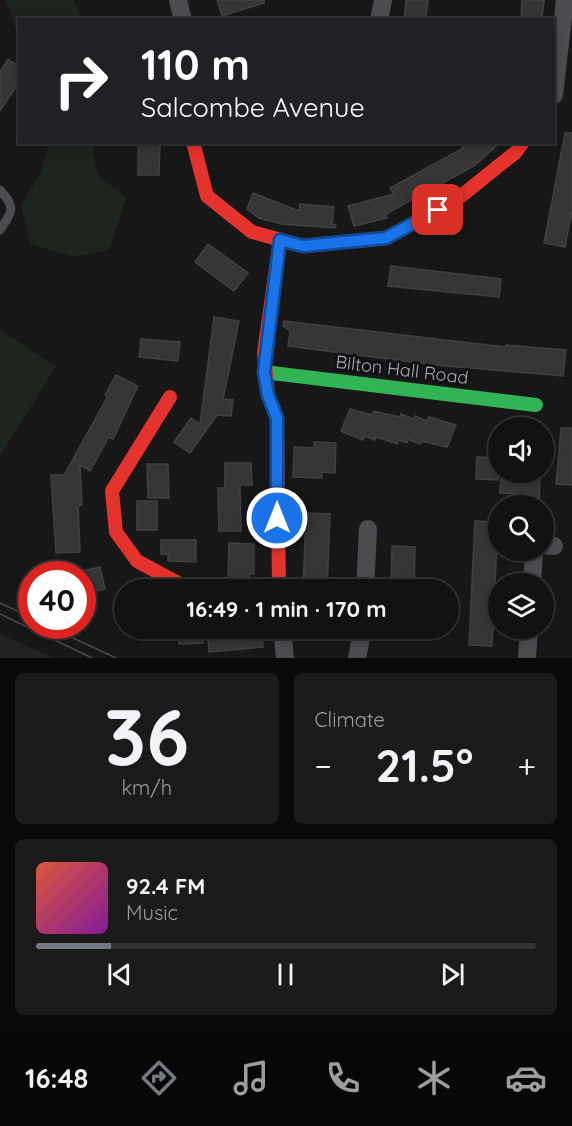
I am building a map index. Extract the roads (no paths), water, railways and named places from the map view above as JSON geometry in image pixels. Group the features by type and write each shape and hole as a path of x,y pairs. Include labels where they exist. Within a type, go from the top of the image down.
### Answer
{"street":[{"path":"178,0 182,18"},
{"path":"379,18 383,0"},
{"path":"555,87 566,0"},
{"path":"194,144 207,196 252,232 303,246 386,238 455,201 516,152 522,144"},
{"path":"279,579 277,418 268,395 264,372 280,240"},
{"name":"Bilton Hall Road","path":"264,372 536,405"},
{"path":"170,398 112,491 116,532 137,561 171,579"},
{"path":"366,579 368,529"},
{"path":"283,639 285,658"},
{"path":"357,658 361,639"},
{"path":"527,658 528,639"}],"lane":[{"path":"0,190 11,202 11,213 0,230"}],"tram line":[{"path":"0,603 18,611"},
{"path":"0,614 92,658"},
{"path":"75,639 116,658"}]}
